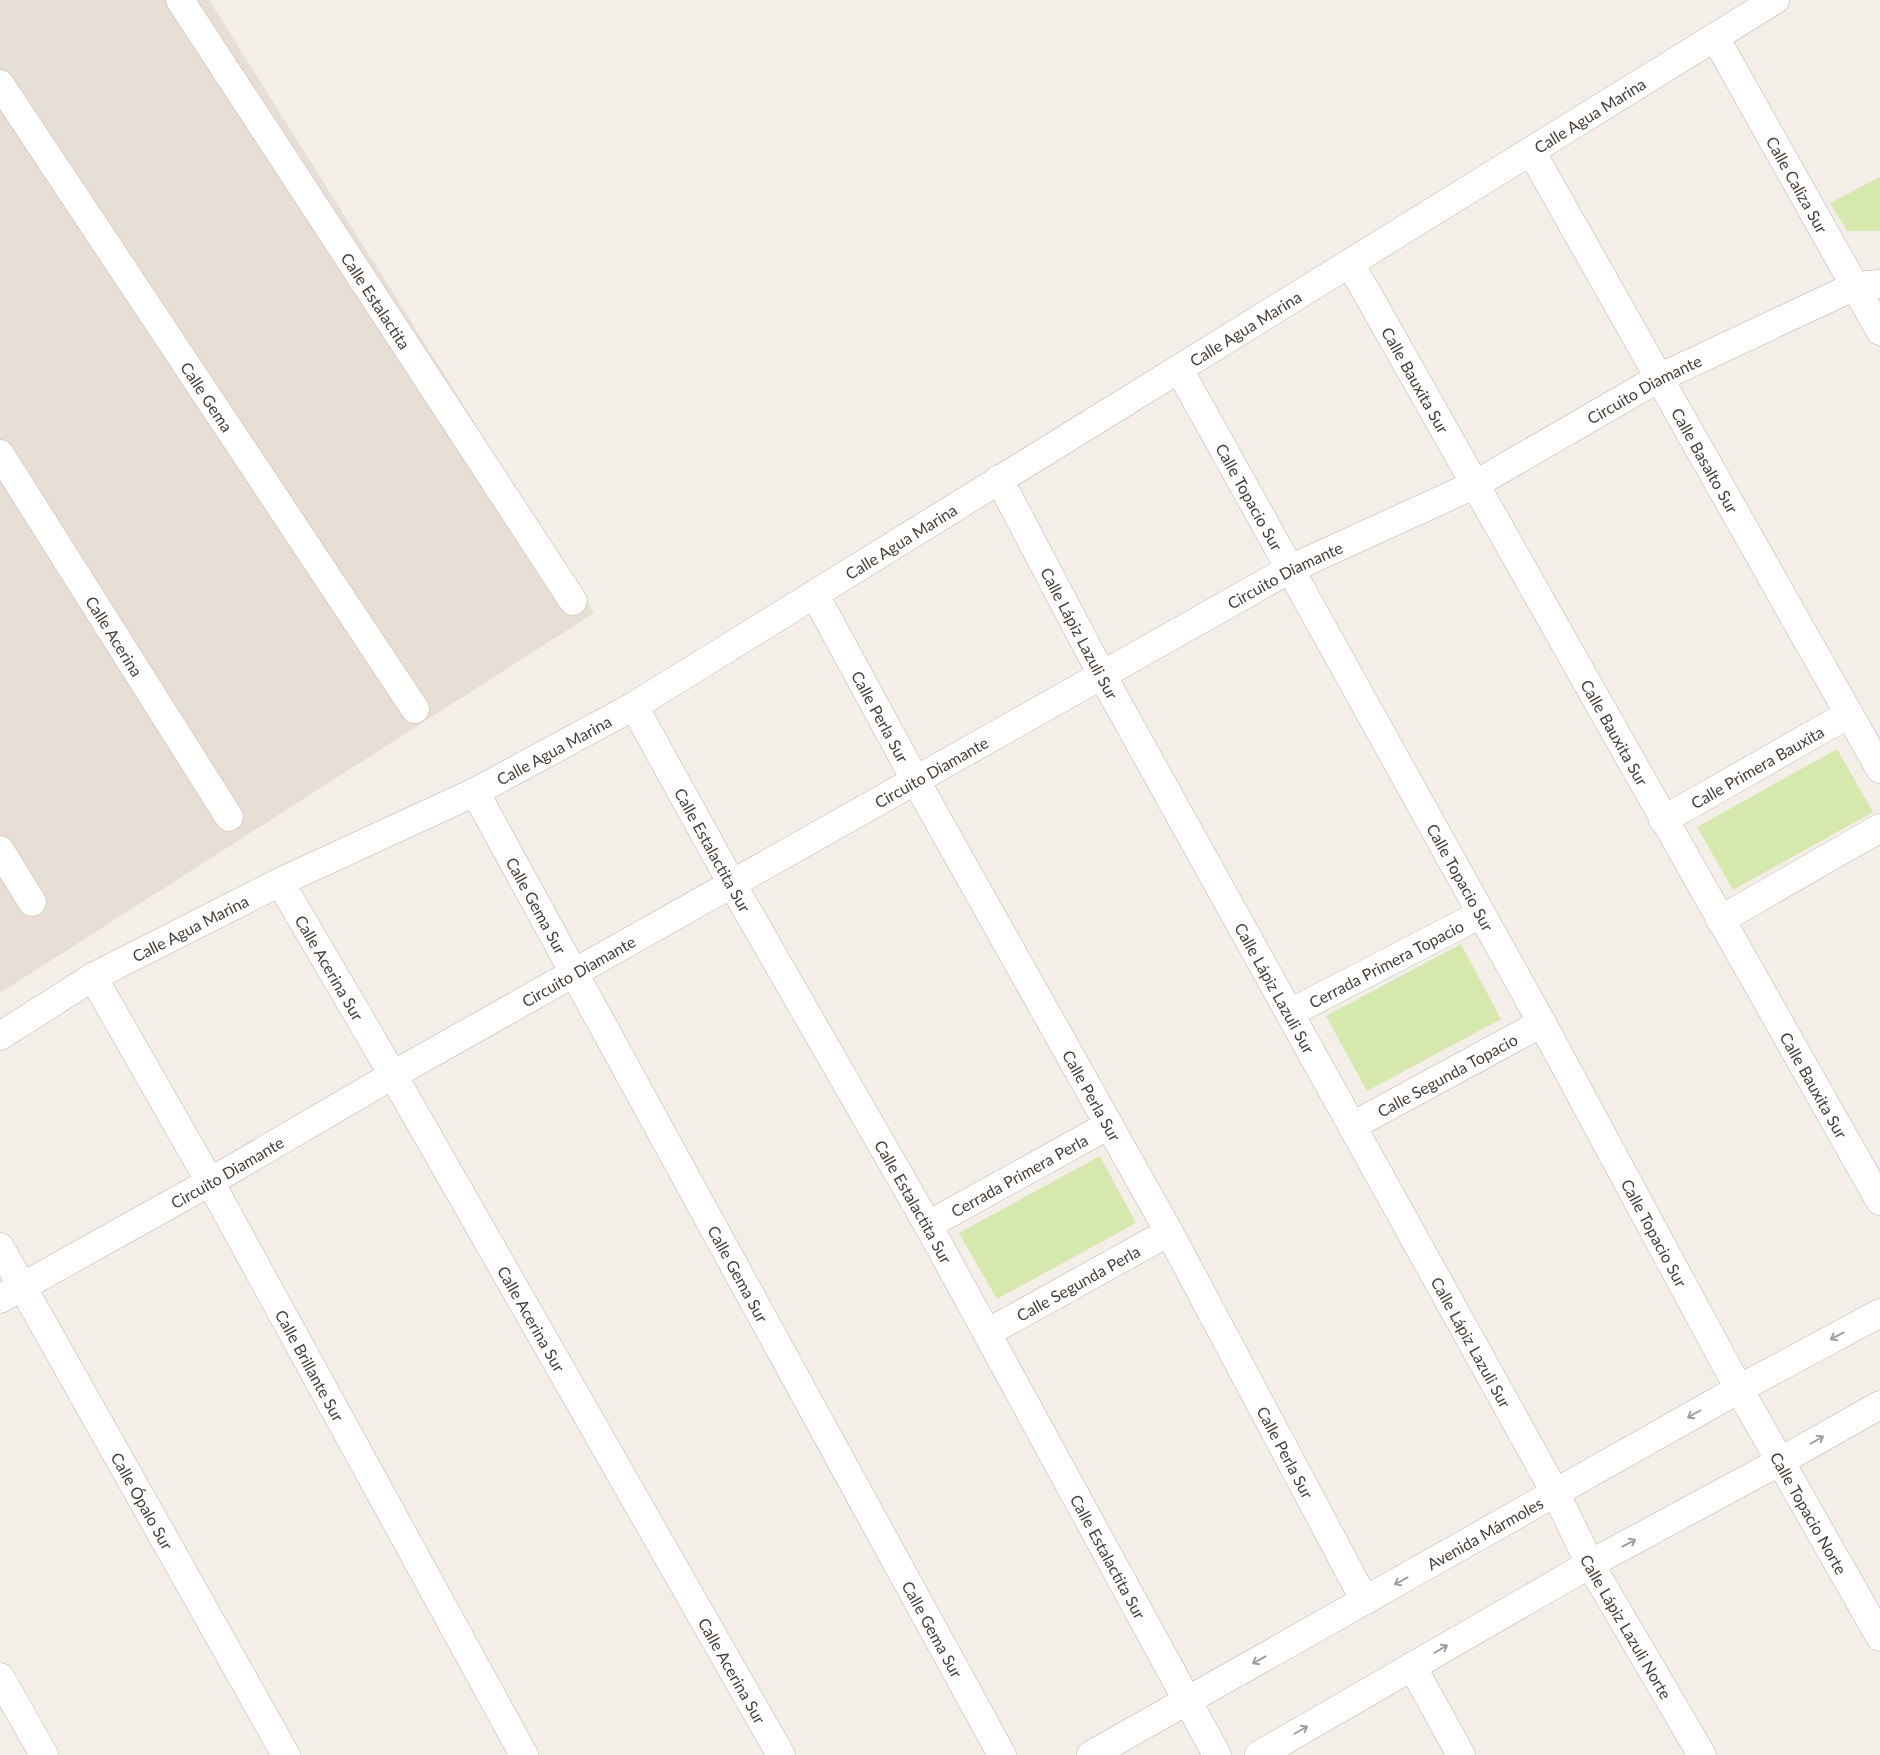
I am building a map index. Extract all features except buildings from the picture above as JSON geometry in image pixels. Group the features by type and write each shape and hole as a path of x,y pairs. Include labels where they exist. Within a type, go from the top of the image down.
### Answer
{"street":[{"name":"Calle Estalactita","path":"180,0 573,601"},
{"name":"Calle Agua Marina","path":"0,1036 93,977 280,882 475,792 634,706 1775,0"},
{"name":"Calle Caliza Sur","path":"1715,37 1868,285 1880,331"},
{"name":"Calle Gema","path":"0,84 415,709"},
{"name":"Calle Basalto Sur","path":"1531,151 1880,769"},
{"name":"Calle Bauxita Sur","path":"1350,263 1880,1201"},
{"name":"Circuito Diamante","path":"11,1293 210,1182 393,1075 1290,570 1474,485 1659,378 1868,285"},
{"name":"Calle Topacio Sur","path":"1179,369 1542,1023 1738,1389"},
{"name":"Calle Acerina","path":"0,454 229,817"},
{"name":"Calle Lápiz Lazuli Sur","path":"999,479 1102,676 1556,1494"},
{"name":"Calle Perla Sur","path":"815,595 916,781 1168,1232 1365,1601"},
{"name":"Calle Estalactita Sur","path":"634,706 732,884 928,1225 1216,1755"},
{"name":"Calle Primera Bauxita","path":"1663,820 1849,714"},
{"name":"Calle Gema Sur","path":"475,792 1002,1755"},
{"path":"1720,920 1880,828"},
{"path":"0,850 32,902"},
{"name":"Calle Acerina Sur","path":"280,882 393,1075 781,1755"},
{"name":"Cerrada Primera Topacio","path":"1290,1013 1481,914"},
{"name":"Calle Brillante Sur","path":"93,977 210,1182 524,1755"},
{"name":"Calle Segunda Topacio","path":"1352,1126 1542,1023"},
{"name":"Cerrada Primera Perla","path":"928,1225 1109,1125"},
{"name":"Calle Segunda Perla","path":"987,1333 1168,1232"},
{"name":"Calle Ópalo Sur","path":"0,1247 11,1293 286,1755"},
{"name":"Avenida Mármoles","path":"1091,1755 1556,1494 1738,1389 1880,1313"},
{"name":"Calle Topacio Norte","path":"1738,1389 1880,1636"},
{"path":"1259,1755 1590,1564 1880,1405"},
{"name":"Calle Lápiz Lazuli Norte","path":"1556,1494 1590,1564 1702,1755"},
{"path":"1412,1666 1461,1755"},
{"path":"0,1678 44,1755"}],"shaded area":[{"path":"0,0 209,0 594,613 0,993"}],"green space":[{"path":"1880,177 1880,231 1847,231 1830,203"},
{"path":"1837,749 1873,812 1733,890 1697,827"},
{"path":"1461,944 1501,1019 1367,1091 1326,1016"},
{"path":"1100,1156 1136,1223 997,1299 959,1233"}]}
